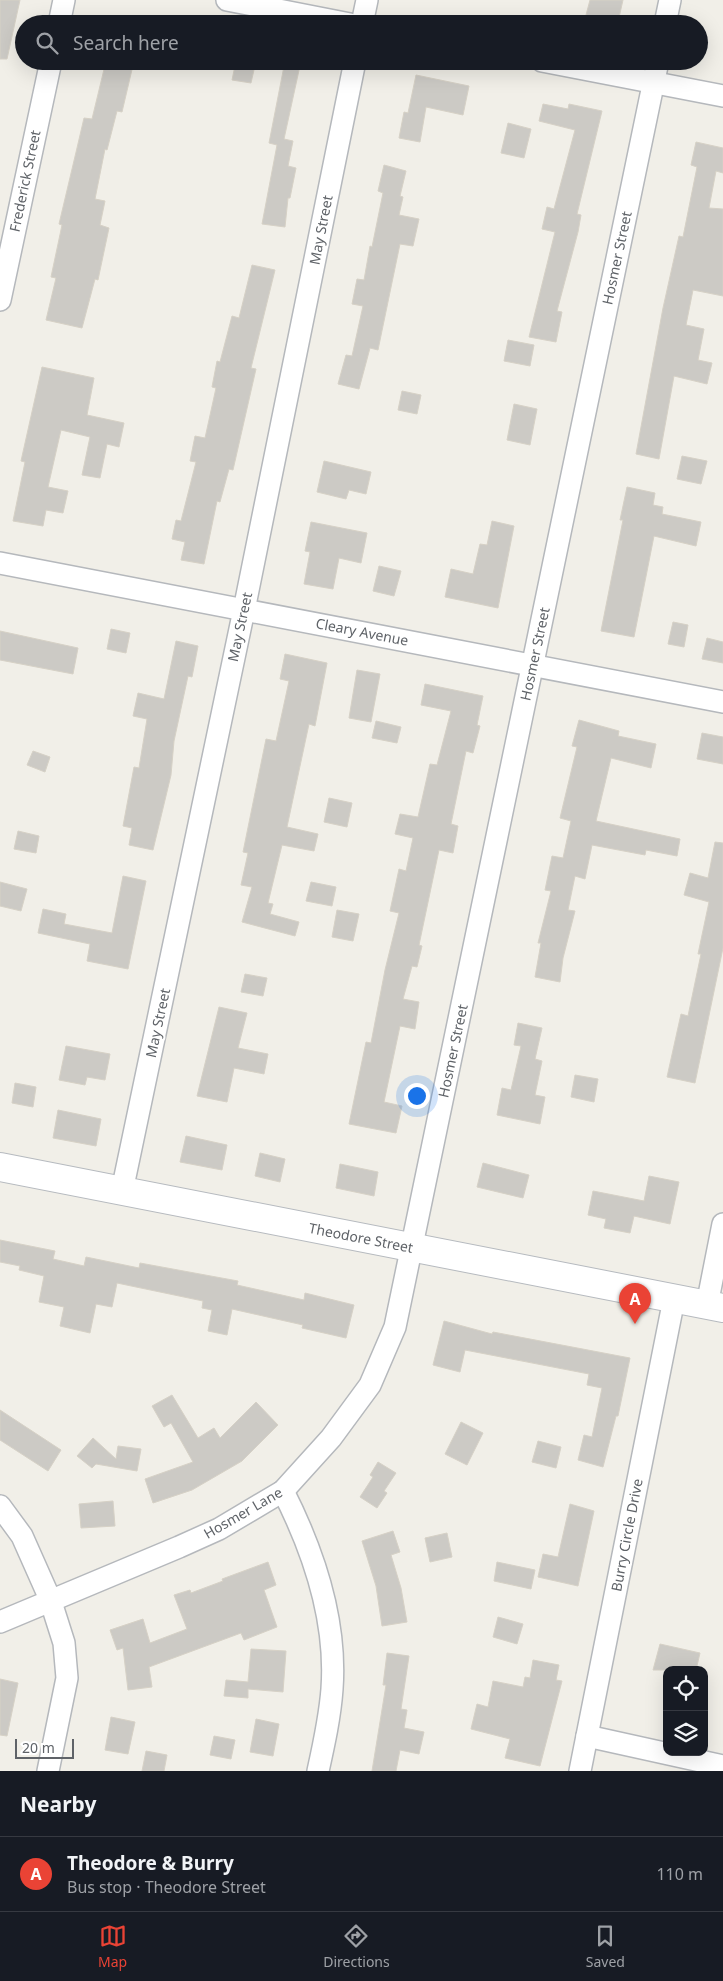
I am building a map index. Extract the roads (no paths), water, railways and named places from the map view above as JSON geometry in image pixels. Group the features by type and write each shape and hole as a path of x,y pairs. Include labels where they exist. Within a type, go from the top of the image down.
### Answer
{"main road":[{"name":"Theodore Street","path":"0,1167 715,1307"}],"street":[{"path":"61,15 64,0"},
{"path":"227,0 304,15"},
{"path":"364,15 367,0"},
{"path":"667,15 670,0"},
{"name":"Frederick Street","path":"0,300 49,70"},
{"name":"May Street","path":"122,1191 244,610 353,70"},
{"path":"588,70 723,96"},
{"name":"Hosmer Street","path":"412,1248 656,70"},
{"name":"Cleary Avenue","path":"0,563 723,702"},
{"path":"715,1307 723,1224"},
{"name":"Hosmer Lane","path":"0,1622 50,1599 195,1540 244,1515 283,1491 331,1438 370,1385 395,1327 412,1248"},
{"name":"Burry Circle Drive","path":"580,1771 674,1299"},
{"path":"283,1491 299,1522 317,1572 326,1608 332,1647 331,1704 318,1771"},
{"path":"0,1506 22,1536 50,1599 64,1643 67,1678 48,1771"},
{"path":"587,1736 723,1766"}],"place":[{"name":"Theodore & Burry","path":"635,1324"}]}
